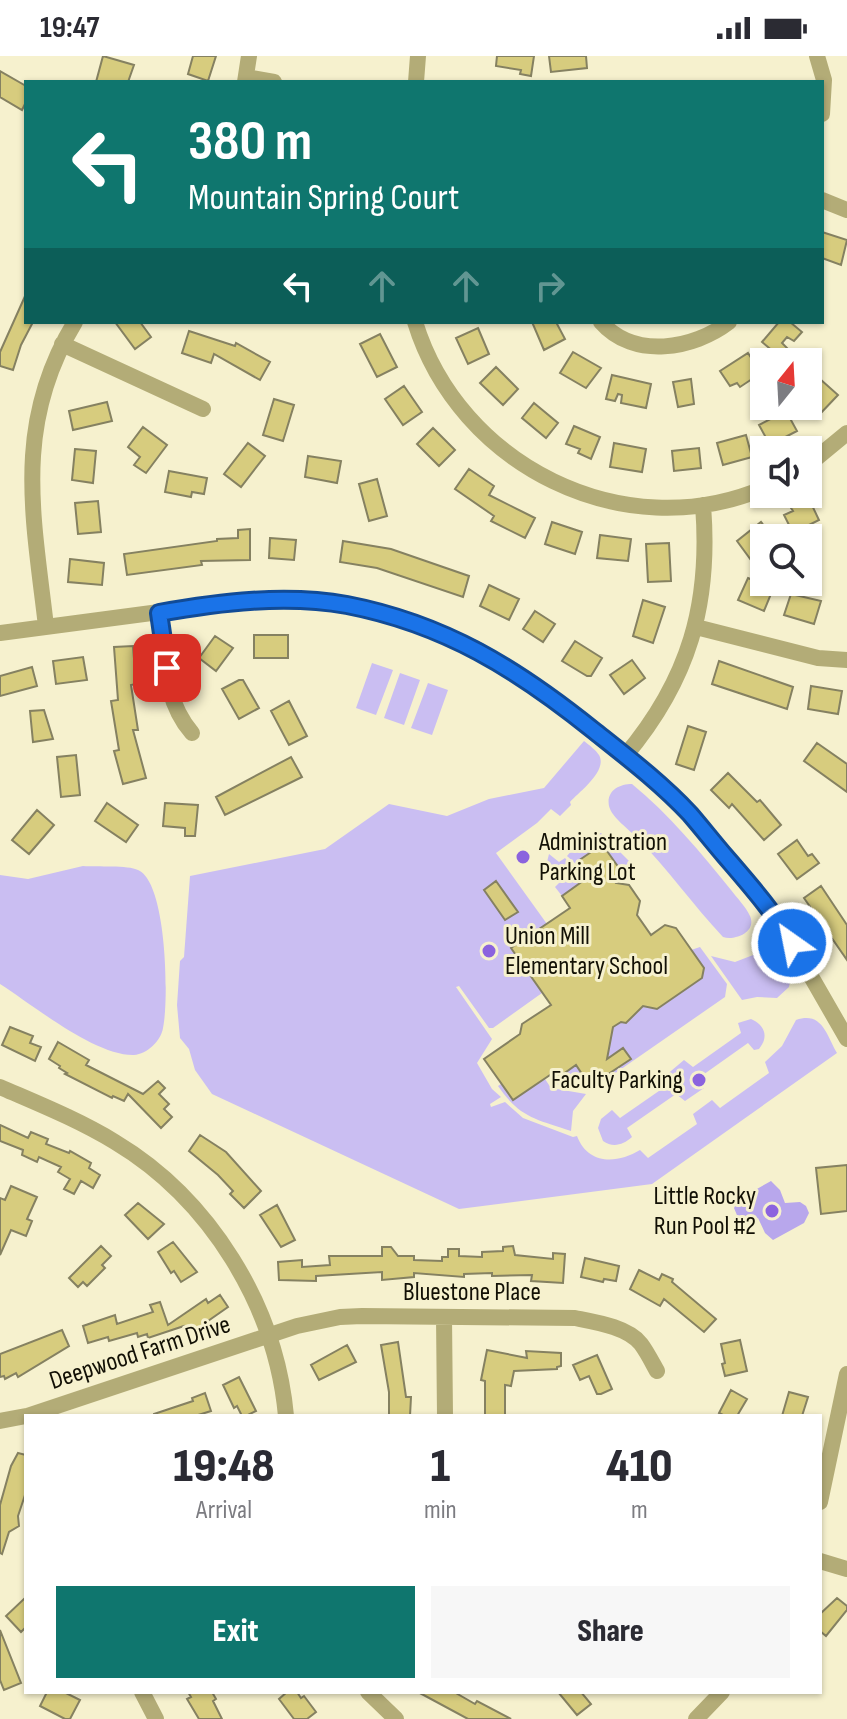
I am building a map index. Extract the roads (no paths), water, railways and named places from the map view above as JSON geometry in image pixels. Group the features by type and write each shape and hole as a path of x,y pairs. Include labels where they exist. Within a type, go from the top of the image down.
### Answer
{"street":[{"path":"245,80 249,56"},
{"path":"416,80 418,56"},
{"path":"817,56 824,80"},
{"path":"824,201 847,210"},
{"path":"46,626 32,504 31,454 43,395 62,344 74,324"},
{"path":"416,324 433,369 451,398 501,451 533,473 566,489 602,500 662,508 703,505 750,492"},
{"path":"603,324 611,332 643,345 669,347 704,338 726,324"},
{"path":"62,344 203,409"},
{"path":"822,454 847,433"},
{"path":"625,756 654,720 673,687 696,627 704,576 703,505"},
{"path":"0,633 212,605 278,601 346,605 440,632 511,669 541,689 625,756 689,814 768,906 821,990 847,1039"},
{"path":"159,613 175,711 192,733"},
{"path":"696,627 818,658 847,660"},
{"path":"0,1087 116,1142 150,1166 184,1198 221,1241 249,1288 268,1336 282,1385 286,1414"},
{"name":"Bluestone Place","path":"268,1336 340,1317 555,1317 596,1323 627,1334 639,1342 657,1371"},
{"path":"444,1317 445,1414"},
{"name":"Deepwood Farm Drive","path":"32,1414 268,1336"},
{"path":"822,1493 847,1374"},
{"name":"Deepwood Farm Drive","path":"0,1421 24,1416"},
{"path":"822,1562 847,1569"},
{"path":"143,1694 156,1719"},
{"path":"370,1694 396,1719"},
{"path":"696,1719 720,1694"}],"place":[{"name":"Administration Parking Lot","path":"523,857"},
{"name":"Union Mill Elementary School","path":"489,951"},
{"name":"Faculty Parking","path":"699,1080"},
{"name":"Little Rocky Run Pool #2","path":"772,1211"}]}
